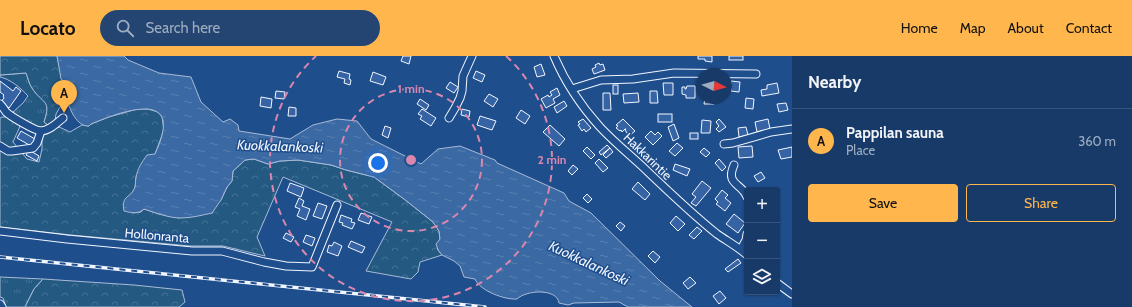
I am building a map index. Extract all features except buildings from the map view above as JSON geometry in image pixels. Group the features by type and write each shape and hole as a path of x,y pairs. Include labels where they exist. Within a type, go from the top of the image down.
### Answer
{"street":[{"path":"449,118 460,98 463,76 472,56"},
{"name":"Hakkarintie","path":"554,56 561,72 584,108 600,127 674,198 718,234 744,252"},
{"path":"572,89 601,80 633,79 674,73 756,74"},
{"path":"0,104 3,114 42,131 53,126 62,118"},
{"path":"724,144 733,143 771,132 792,129"},
{"path":"0,146 12,152 32,148 37,143 42,131"},
{"path":"734,165 731,176 735,184 744,191"},
{"name":"Hollonranta","path":"0,231 67,239 192,250 222,251 286,266 312,267 337,205"},
{"path":"741,250 744,244"},
{"path":"780,285 792,294"}],"green space":[{"path":"0,56 57,56 60,70 66,83 69,106 60,107 56,114 55,121 49,126 44,122 47,109 45,102 29,83 26,73 0,75"},
{"path":"26,73 29,83 45,102 47,109 44,122 49,126 40,129 14,115 13,112 28,96 15,84 0,77 0,75"},
{"path":"137,109 148,109 158,112 162,117 164,130 155,154 136,177 135,188 131,194 133,213 141,212 144,209 179,218 221,200 227,187 232,181 233,171 245,160 254,159 268,164 280,161 298,160 331,165 374,177 433,222 439,231 440,239 438,250 442,255 420,262 418,272 411,279 366,271 392,222 283,177 257,237 265,256 223,246 190,246 0,227 0,118 7,117 21,124 13,142 27,159 39,162 43,134 59,127 70,132 82,125 89,126 109,117"},
{"path":"0,277 43,279 34,289 25,307 6,307 3,298 0,297"},
{"path":"43,279 182,290 185,302 179,307 25,307 34,289"}],"water":[{"name":"Kuokkalankoski","path":"57,56 124,56 128,60 159,73 191,77 201,102 223,122 230,119 238,125 239,131 290,139 313,125 337,119 357,121 371,139 421,164 438,149 460,146 495,160 497,163 564,193 569,201 591,213 660,281 692,307 628,307 619,302 574,303 568,305 559,303 557,298 553,295 541,292 527,294 517,299 506,298 493,294 482,287 475,279 464,277 460,266 442,255 436,244 440,239 439,231 433,222 374,177 331,165 298,160 280,161 268,164 254,159 245,160 233,171 232,181 212,213 193,217 176,218 144,209 135,213 124,211 123,206 125,199 135,187 140,166 147,155 155,154 163,130 162,118 157,112 147,109 110,116 89,126 81,124 74,116 68,102 66,83 61,79"}],"railway":[{"path":"0,257 485,307"}],"place":[{"name":"Pappilan sauna","path":"64,113"}]}
